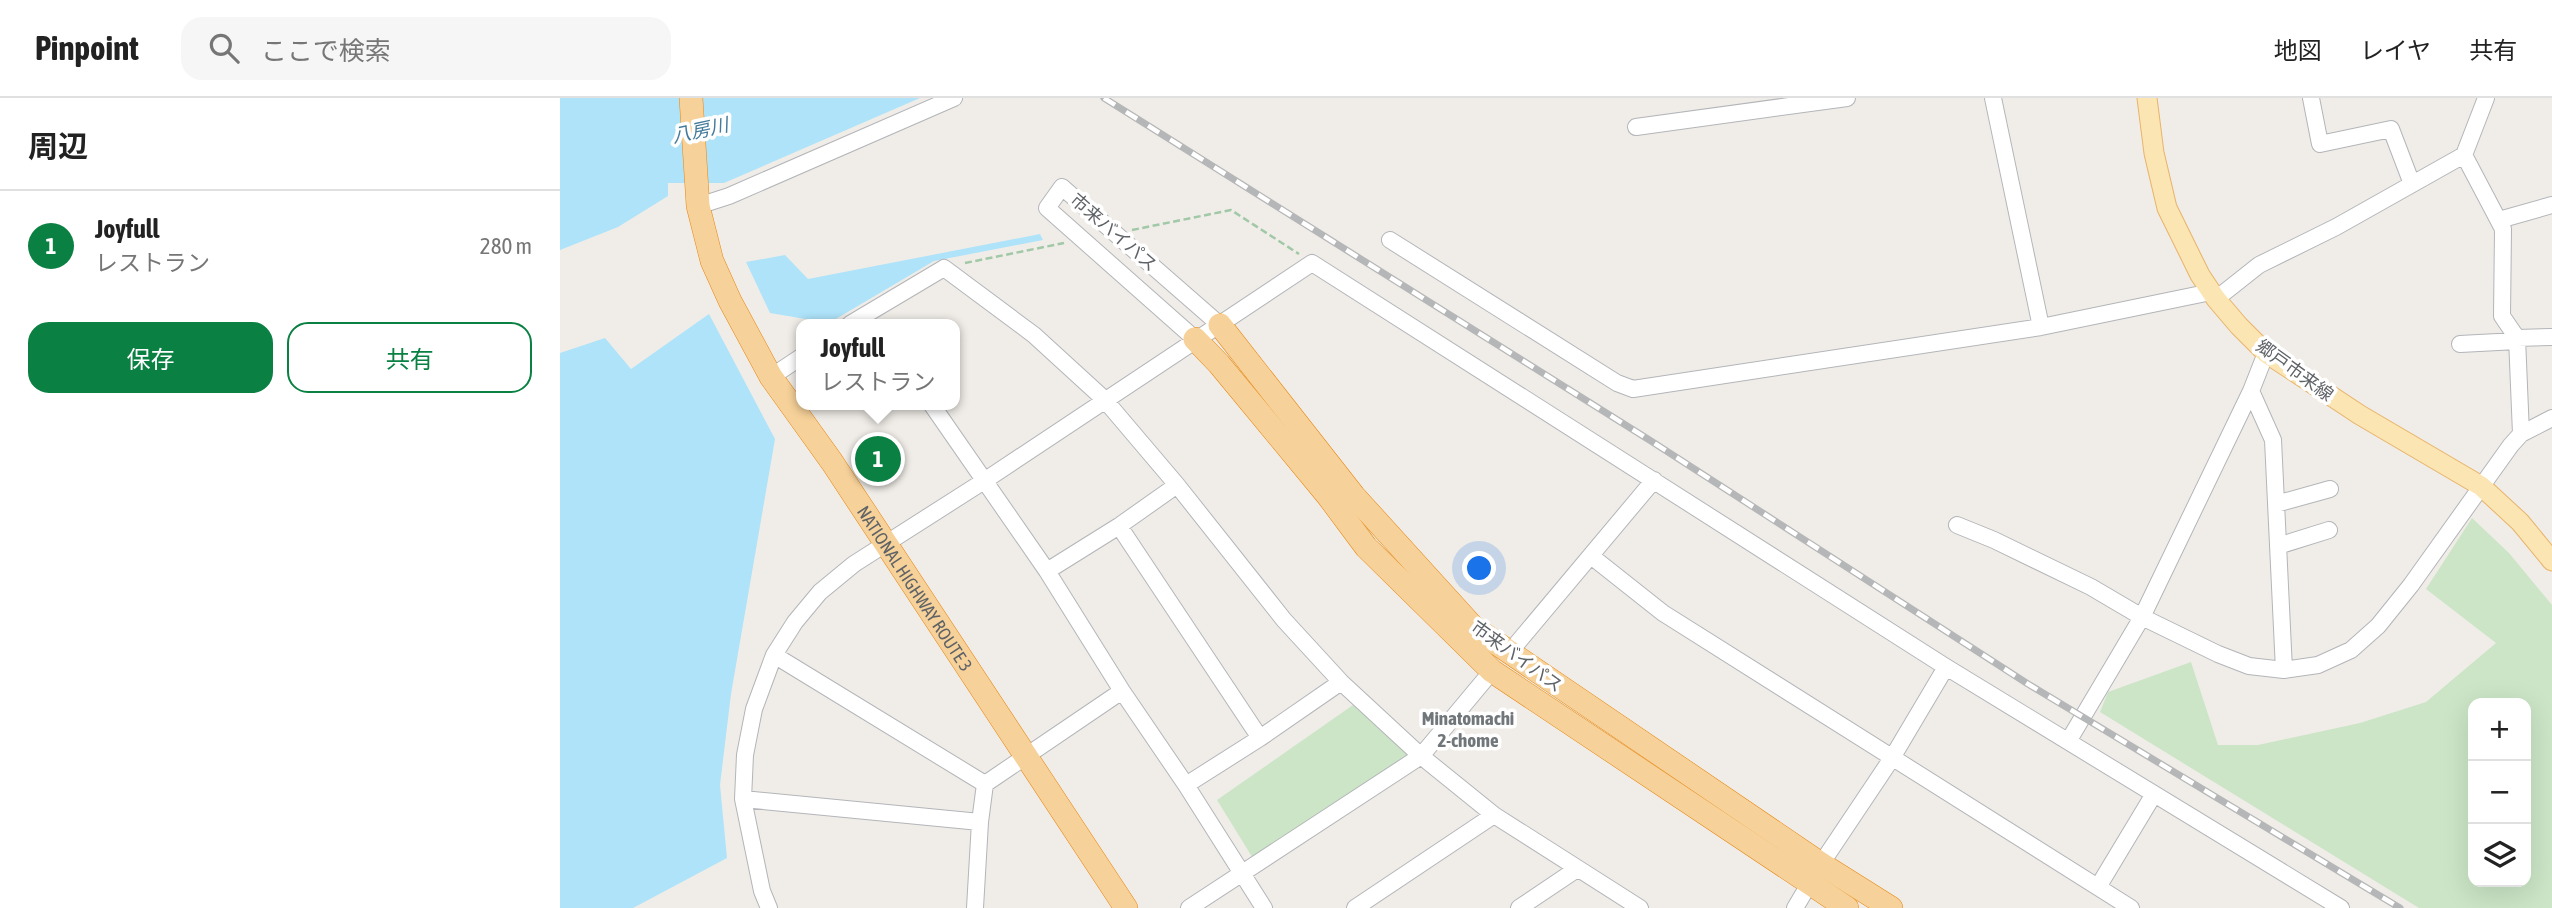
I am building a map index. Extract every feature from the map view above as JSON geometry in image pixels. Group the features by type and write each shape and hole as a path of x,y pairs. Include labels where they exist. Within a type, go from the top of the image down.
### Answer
{"highway":[{"name":"NATIONAL HIGHWAY ROUTE 3","path":"691,98 698,197 704,233 716,274 770,373 832,462 1126,908"},
{"name":"市来バイパス","path":"1220,325 1354,496 1474,628 1816,874 1847,908"},
{"name":"市来バイパス","path":"1195,339 1219,364 1328,496 1366,547 1492,671 1816,874 1891,908"}],"main road":[{"name":"郷戸市来線","path":"2147,98 2154,153 2167,208 2187,252 2213,296 2266,353 2360,415 2481,486 2520,522 2552,561"}],"street":[{"path":"698,197 729,197 954,98"},
{"path":"1636,127 1843,98"},
{"path":"1993,98 2041,327"},
{"path":"2311,98 2320,144 2391,129 2412,184"},
{"path":"1390,240 1616,383 1633,389 2041,327 2213,296 2259,265 2336,227 2464,155 2486,98"},
{"path":"2464,155 2503,229 2502,316 2517,339 2521,434"},
{"name":"市来バイパス","path":"1195,339 1047,208 1062,187 1220,325"},
{"path":"2499,220 2552,205"},
{"path":"769,908 762,891 743,799 746,755 754,709 774,655 795,622 820,592 854,564 1312,263 1946,667 2069,740 2321,903 2341,908"},
{"path":"872,318 944,268 1034,335 1104,399 1177,485 1284,620 1341,682 1421,756 1494,815 1640,908"},
{"path":"2460,344 2552,337"},
{"path":"2069,740 2142,617 2251,391 2266,353"},
{"path":"770,373 796,360"},
{"path":"2251,391 2273,440 2284,670"},
{"path":"935,410 1047,571 1122,691 1265,908"},
{"path":"1957,524 2091,587 2142,617 2218,654 2249,666 2284,670 2318,664 2351,650 2378,626 2412,585 2521,434 2552,418"},
{"path":"1509,653 1654,480"},
{"path":"1047,571 1119,526 1177,485"},
{"path":"2276,504 2330,489"},
{"path":"1119,526 1260,738"},
{"path":"2278,546 2329,530"},
{"path":"1591,556 1663,613 2131,908"},
{"path":"774,655 985,784"},
{"path":"1795,908 1892,758 1946,667"},
{"path":"1189,908 1421,756 1492,671"},
{"path":"1186,785 1341,682"},
{"path":"975,908 985,784 1122,691"},
{"path":"2098,887 2154,794"},
{"path":"743,799 980,822"},
{"path":"1355,908 1494,815"},
{"path":"1519,908 1577,869"}],"path":[{"path":"1166,223 1231,210 1312,263"},
{"path":"944,268 1068,243"}],"green space":[{"path":"2472,518 2509,553 2552,605 2552,908 2419,908 2100,712 2108,692 2191,662 2218,745 2258,745 2360,723 2426,702 2496,643 2426,589"},
{"path":"1353,705 1414,755 1254,860 1217,800"}],"water":[{"name":"八房川","path":"560,98 920,98 724,183 668,183 668,196 618,227 560,250"},
{"path":"1040,234 1043,240 934,261 836,319 805,319 770,313 746,262 785,255 808,279"},
{"path":"709,314 775,439 731,694 720,785 727,858 633,908 560,908 560,353 605,338 631,369"}],"railway":[{"path":"1104,98 1651,441 2028,684 2400,908"}],"place":[{"name":"Joyfull","path":"878,459"}],"district":[{"name":"Minatomachi 2-chome","path":"1468,729"}]}
